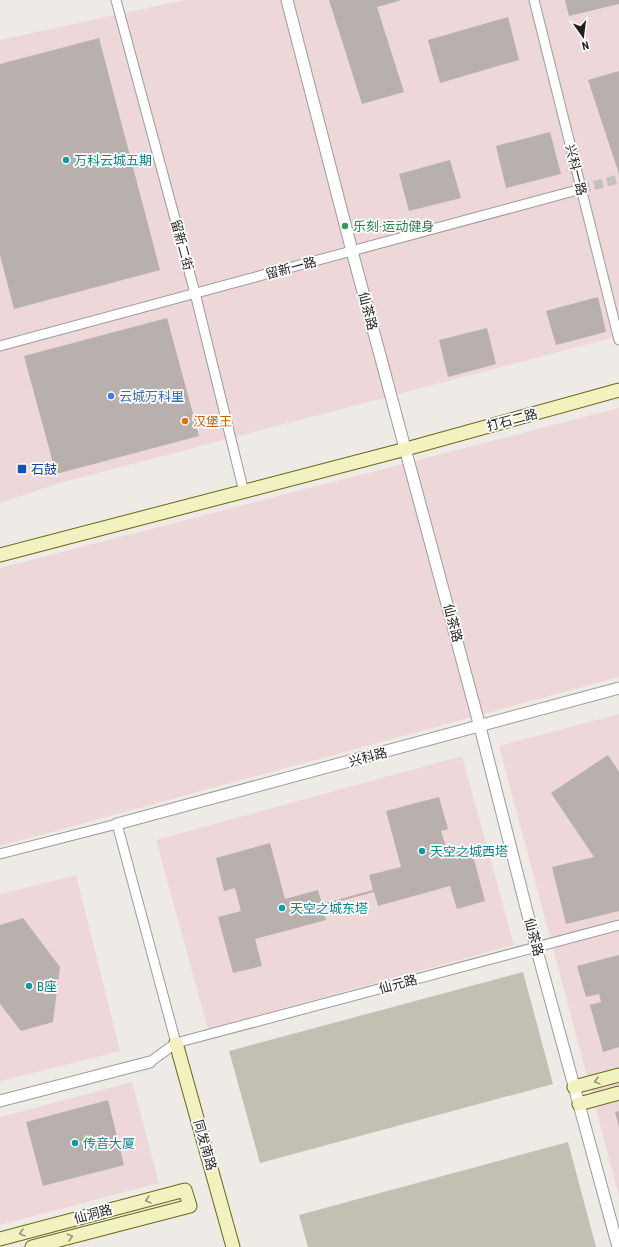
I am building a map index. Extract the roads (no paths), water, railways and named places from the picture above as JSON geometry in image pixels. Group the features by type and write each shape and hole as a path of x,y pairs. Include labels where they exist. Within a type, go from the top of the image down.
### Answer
{"main road":[{"name":"打石二路","path":"0,555 406,449 619,390"},
{"name":"同发南路","path":"176,1043 233,1247"},
{"path":"574,1087 619,1075"},
{"path":"579,1104 619,1093"},
{"name":"仙洞路","path":"0,1239 185,1190 190,1206 32,1247"}],"street":[{"name":"留新二街","path":"116,0 195,293 244,492"},
{"name":"仙茶路","path":"287,0 352,251 480,727 536,947 618,1247"},
{"name":"兴科一路","path":"534,0 619,340"},
{"name":"留新一路","path":"0,346 581,189"},
{"name":"兴科路","path":"117,824 480,727 619,688"},
{"path":"0,854 117,824 176,1043 150,1062 0,1101"},
{"name":"仙元路","path":"176,1043 619,925"}],"tunnel":[{"path":"581,189 619,179"}],"place":[{"name":"万科云城五期","path":"66,160"},
{"name":"乐刻·运动健身","path":"345,226"},
{"name":"云城万科里","path":"111,396"},
{"name":"汉堡王","path":"185,421"},
{"name":"石鼓","path":"22,469"},
{"name":"天空之城西塔","path":"422,851"},
{"name":"天空之城东塔","path":"282,908"},
{"name":"B座","path":"29,986"},
{"name":"传音大厦","path":"75,1143"}]}
